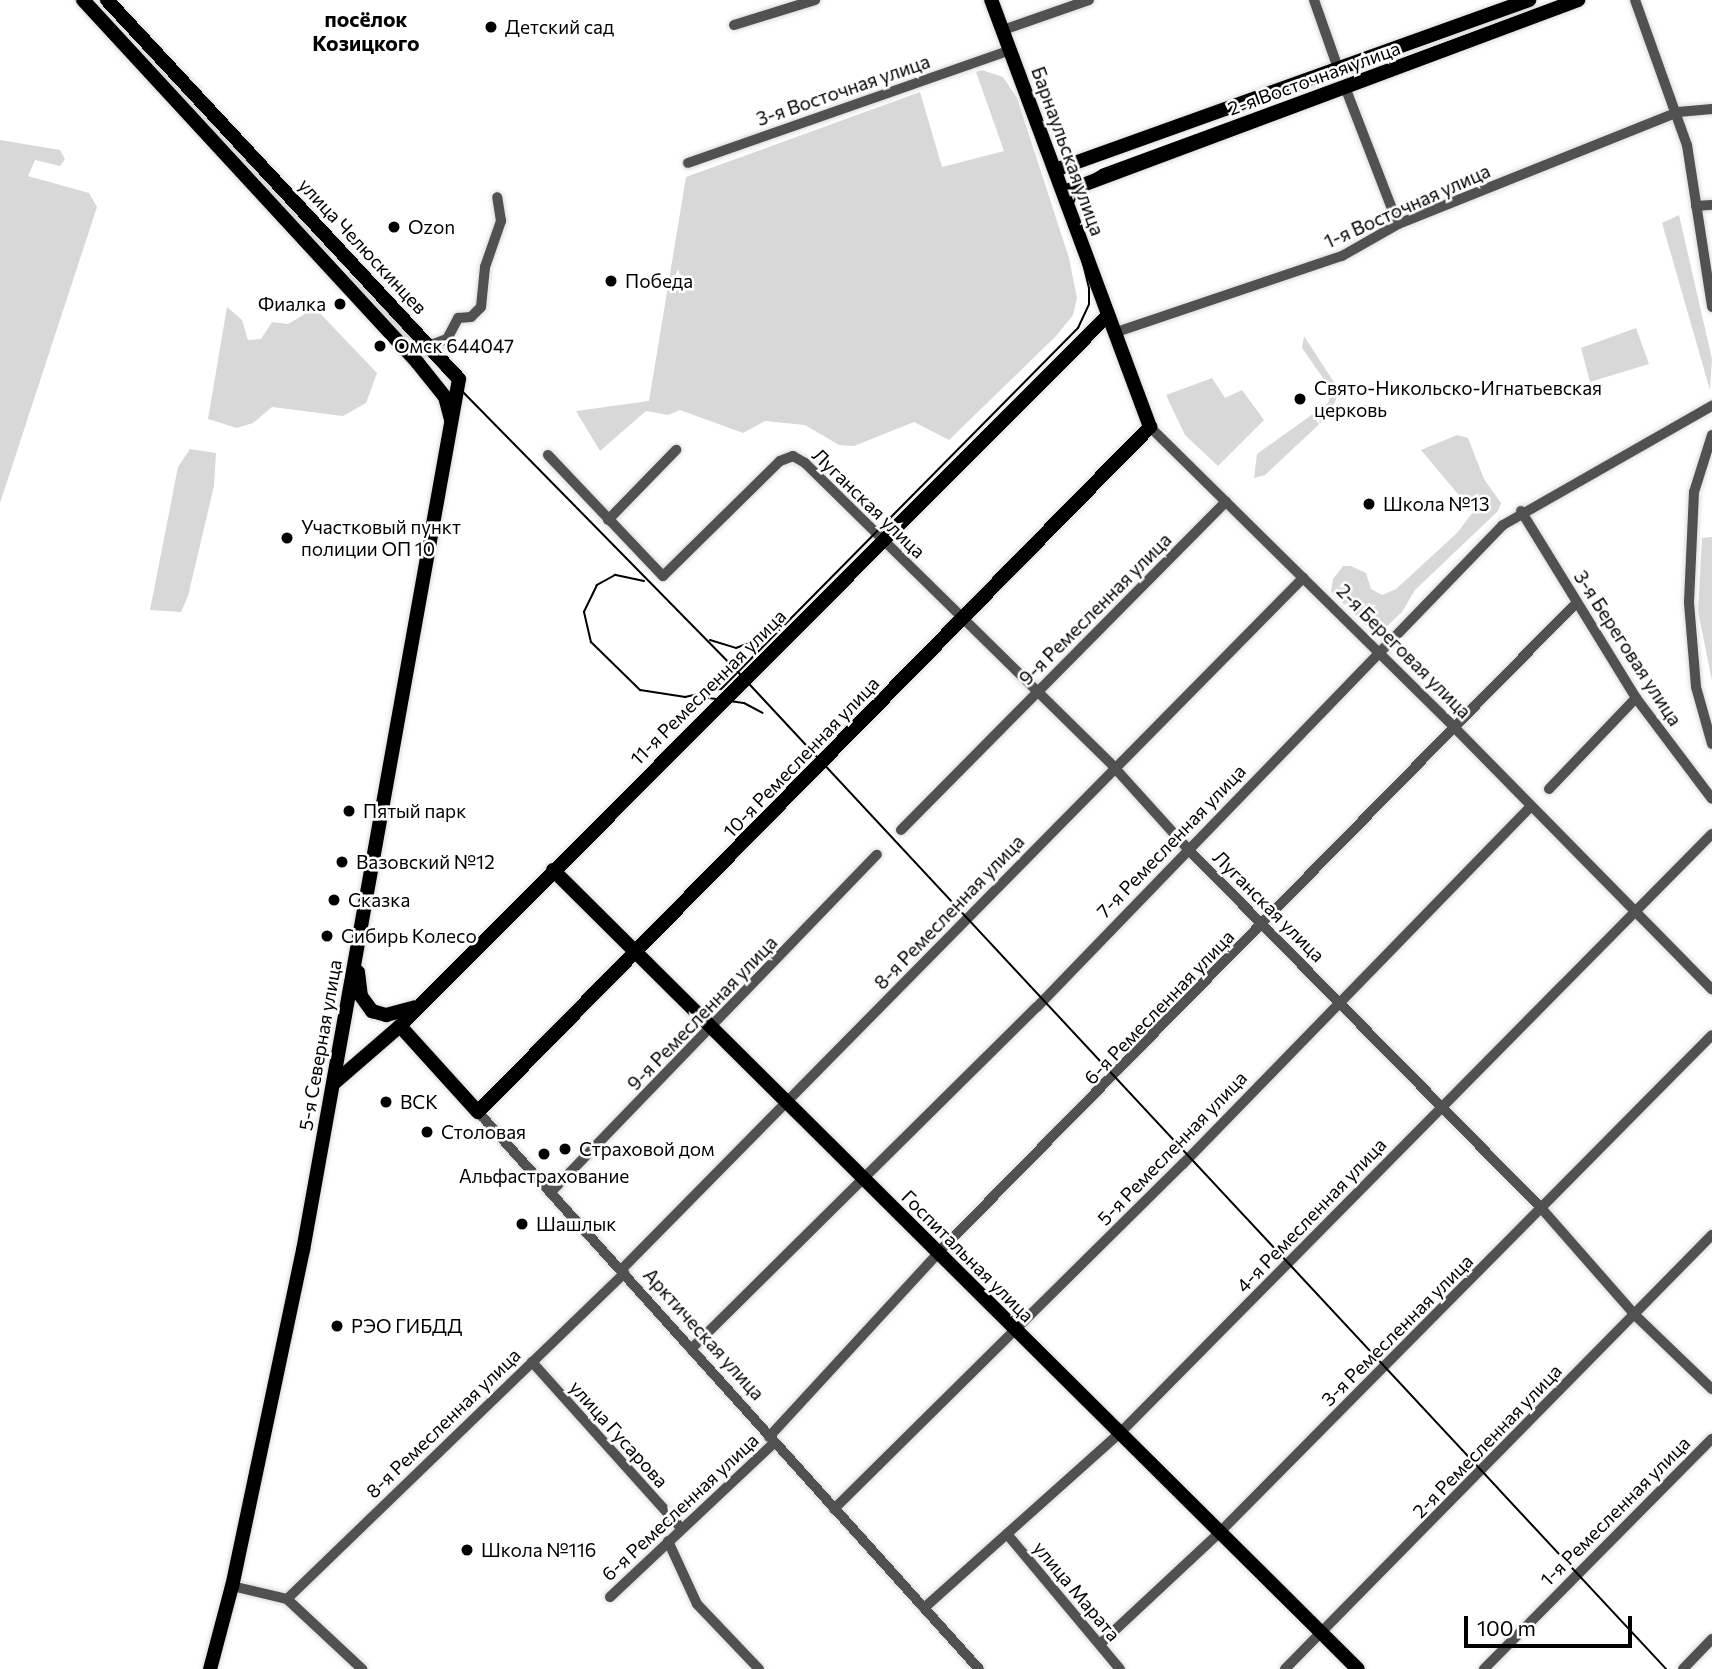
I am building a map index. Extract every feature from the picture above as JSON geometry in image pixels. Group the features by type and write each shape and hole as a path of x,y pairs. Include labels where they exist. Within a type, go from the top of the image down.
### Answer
{"main road":[{"name":"улица Челюскинцев","path":"83,0 437,385 452,424"},
{"name":"улица Челюскинцев","path":"107,0 431,345 459,379 452,424"},
{"name":"Барнаульская улица","path":"992,0 1108,315"},
{"name":"2-я Восточная улица","path":"1055,170 1339,71 1529,0"},
{"name":"2-я Восточная улица","path":"1064,192 1578,0"},
{"path":"334,272 348,259"},
{"name":"2-я Береговая улица","path":"1108,315 1150,427"},
{"name":"11-я Ремесленная улица","path":"333,1084 400,1026 1108,315"},
{"name":"5-я Северная улица","path":"210,1669 232,1586 303,1250 452,424"},
{"name":"10-я Ремесленная улица","path":"478,1112 1150,427"},
{"name":"Госпитальная улица","path":"553,870 1358,1669"},
{"path":"356,953 361,996 372,1011 386,1016 422,1004"},
{"name":"Арктическая улица","path":"400,1026 478,1112"}],"street":[{"path":"734,25 815,0"},
{"path":"1003,30 1089,0"},
{"path":"1314,0 1339,71"},
{"path":"1635,0 1678,111 1712,307"},
{"name":"3-я Восточная улица","path":"688,163 1010,50"},
{"path":"1345,87 1398,224"},
{"name":"1-я Восточная улица","path":"1114,333 1342,256 1398,224 1678,111 1712,109"},
{"path":"431,345 447,339 458,318 471,317 481,307 485,267 501,221 497,197"},
{"path":"1696,206 1712,205"},
{"name":"7-я Ремесленная улица","path":"691,1349 1037,1007 1378,651 1521,511 1712,406"},
{"name":"2-я Береговая улица","path":"1150,427 1452,725 1712,990"},
{"name":"3-я Береговая улица","path":"1712,435 1709,455 1692,512 1689,603 1696,687 1712,744"},
{"path":"548,455 608,520 676,450"},
{"name":"Луганская улица","path":"608,520 663,576 780,461 793,456 883,539 1113,766 1187,848 1542,1209 1635,1315 1712,1389"},
{"name":"9-я Ремесленная улица","path":"901,830 1226,502"},
{"name":"3-я Береговая улица","path":"1521,511 1636,698 1712,799"},
{"name":"8-я Ремесленная улица","path":"287,1599 622,1272 1113,766 1303,578"},
{"name":"6-я Ремесленная улица","path":"610,1597 772,1440 938,1253 1265,925 1452,725 1576,603"},
{"path":"1549,789 1636,698"},
{"name":"5-я Ремесленная улица","path":"834,1509 1183,1164 1338,1001 1530,807"},
{"name":"4-я Ремесленная улица","path":"924,1608 1120,1433 1441,1105 1712,834"},
{"name":"9-я Ремесленная улица","path":"551,1192 713,1029 877,855"},
{"name":"3-я Ремесленная улица","path":"1100,1644 1220,1532 1712,1035"},
{"name":"Арктическая улица","path":"478,1112 979,1669"},
{"name":"2-я Ремесленная улица","path":"1285,1669 1712,1235"},
{"name":"улица Гусарова","path":"532,1362 681,1528"},
{"name":"1-я Ремесленная улица","path":"1484,1669 1712,1439"},
{"name":"улица Марата","path":"1007,1534 1119,1669"},
{"path":"668,1541 697,1604 759,1669"},
{"path":"232,1586 287,1599 362,1669"},
{"path":"1683,1669 1712,1639"}],"shaded area":[{"path":"142,48 331,250 330,256 138,53"},
{"path":"982,70 1003,77 1017,98 1069,258 1077,298 1073,315 1056,336 949,440 914,422 854,446 839,445 805,425 765,421 743,433 680,410 668,415 646,411 600,451 576,411 649,401 686,177 920,92 942,167 1004,151 976,72"},
{"path":"0,140 60,150 65,159 60,166 35,160 28,176 89,193 97,207 0,503"},
{"path":"1679,215 1712,359 1710,390 1662,223"},
{"path":"348,272 429,354 427,357 421,359 345,277"},
{"path":"227,307 242,320 248,340 261,339 272,322 288,324 315,308 377,373 366,403 343,416 272,407 253,423 237,428 208,419"},
{"path":"1636,328 1649,364 1590,382 1581,348"},
{"path":"1304,336 1339,390 1335,402 1327,417 1265,475 1254,478 1257,454 1328,403 1332,391 1302,348"},
{"path":"1212,378 1225,398 1242,390 1264,420 1218,466 1185,435 1166,395"},
{"path":"1457,435 1468,438 1484,479 1501,503 1498,511 1415,590 1402,612 1385,628 1372,631 1331,592 1333,579 1343,566 1351,566 1366,573 1371,589 1382,595 1396,589 1457,533 1473,512 1421,450"},
{"path":"190,449 216,453 214,486 188,596 181,612 150,610 178,467"},
{"path":"1712,537 1712,681 1698,611 1702,538"}],"tram line":[{"path":"101,0 458,387 738,672 1666,1669"},
{"path":"644,581 615,575 597,585 584,612 591,642 640,690 685,697 721,689 1078,328 1089,304 1089,288 1070,210 1083,181 1101,170 1562,0"},
{"path":"710,640 736,648 765,637"},
{"path":"702,697 744,703 763,713"}],"place":[{"name":"Детский сад","path":"491,27"},
{"name":"Ozon","path":"394,227"},
{"name":"Победа","path":"611,281"},
{"name":"Фиалка","path":"340,304"},
{"name":"Омск 644047","path":"380,346"},
{"name":"Свято-Никольско-Игнатьевская церковь","path":"1300,399"},
{"name":"Школа №13","path":"1369,504"},
{"name":"Участковый пункт полиции ОП 10","path":"287,538"},
{"name":"Пятый парк","path":"349,811"},
{"name":"Вазовский №12","path":"342,862"},
{"name":"Сказка","path":"334,900"},
{"name":"Сибирь Колесо","path":"327,936"},
{"name":"ВСК","path":"386,1102"},
{"name":"Столовая","path":"427,1132"},
{"name":"Страховой дом","path":"565,1149"},
{"name":"Альфастрахование","path":"544,1154"},
{"name":"Шашлык","path":"522,1224"},
{"name":"РЭО ГИБДД","path":"337,1326"},
{"name":"Школа №116","path":"467,1550"}],"district":[{"name":"посёлок Козицкого","path":"366,31"}]}
